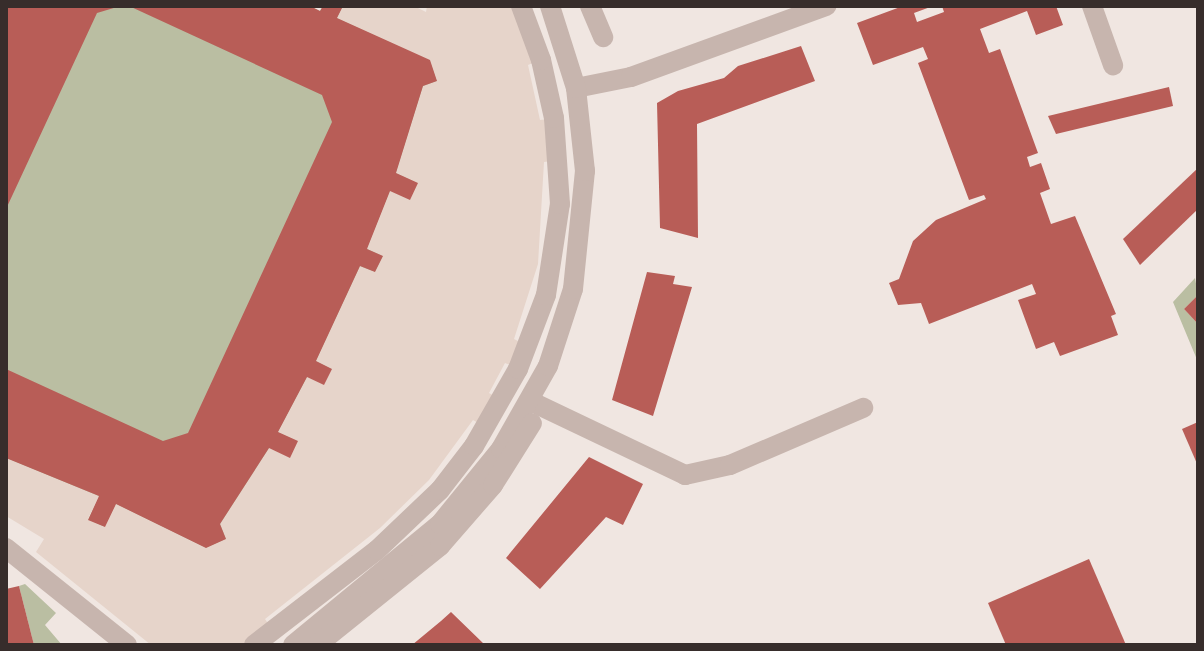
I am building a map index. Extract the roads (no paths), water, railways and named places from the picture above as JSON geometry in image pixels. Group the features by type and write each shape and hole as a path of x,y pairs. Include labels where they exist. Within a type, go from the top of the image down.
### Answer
{"street":[{"path":"254,645 383,545 440,490 474,446 518,369 546,295 560,204 551,98 521,6"},
{"path":"550,6 582,86"},
{"path":"317,645 440,546 493,485 581,315 591,258 598,158 563,6"},
{"path":"590,6 603,37"},
{"path":"582,86 631,77 826,6"},
{"path":"1092,6 1113,65"},
{"path":"535,404 685,475 730,465 863,408"},
{"path":"293,645 440,524 535,404"},
{"path":"6,548 127,645"}]}
